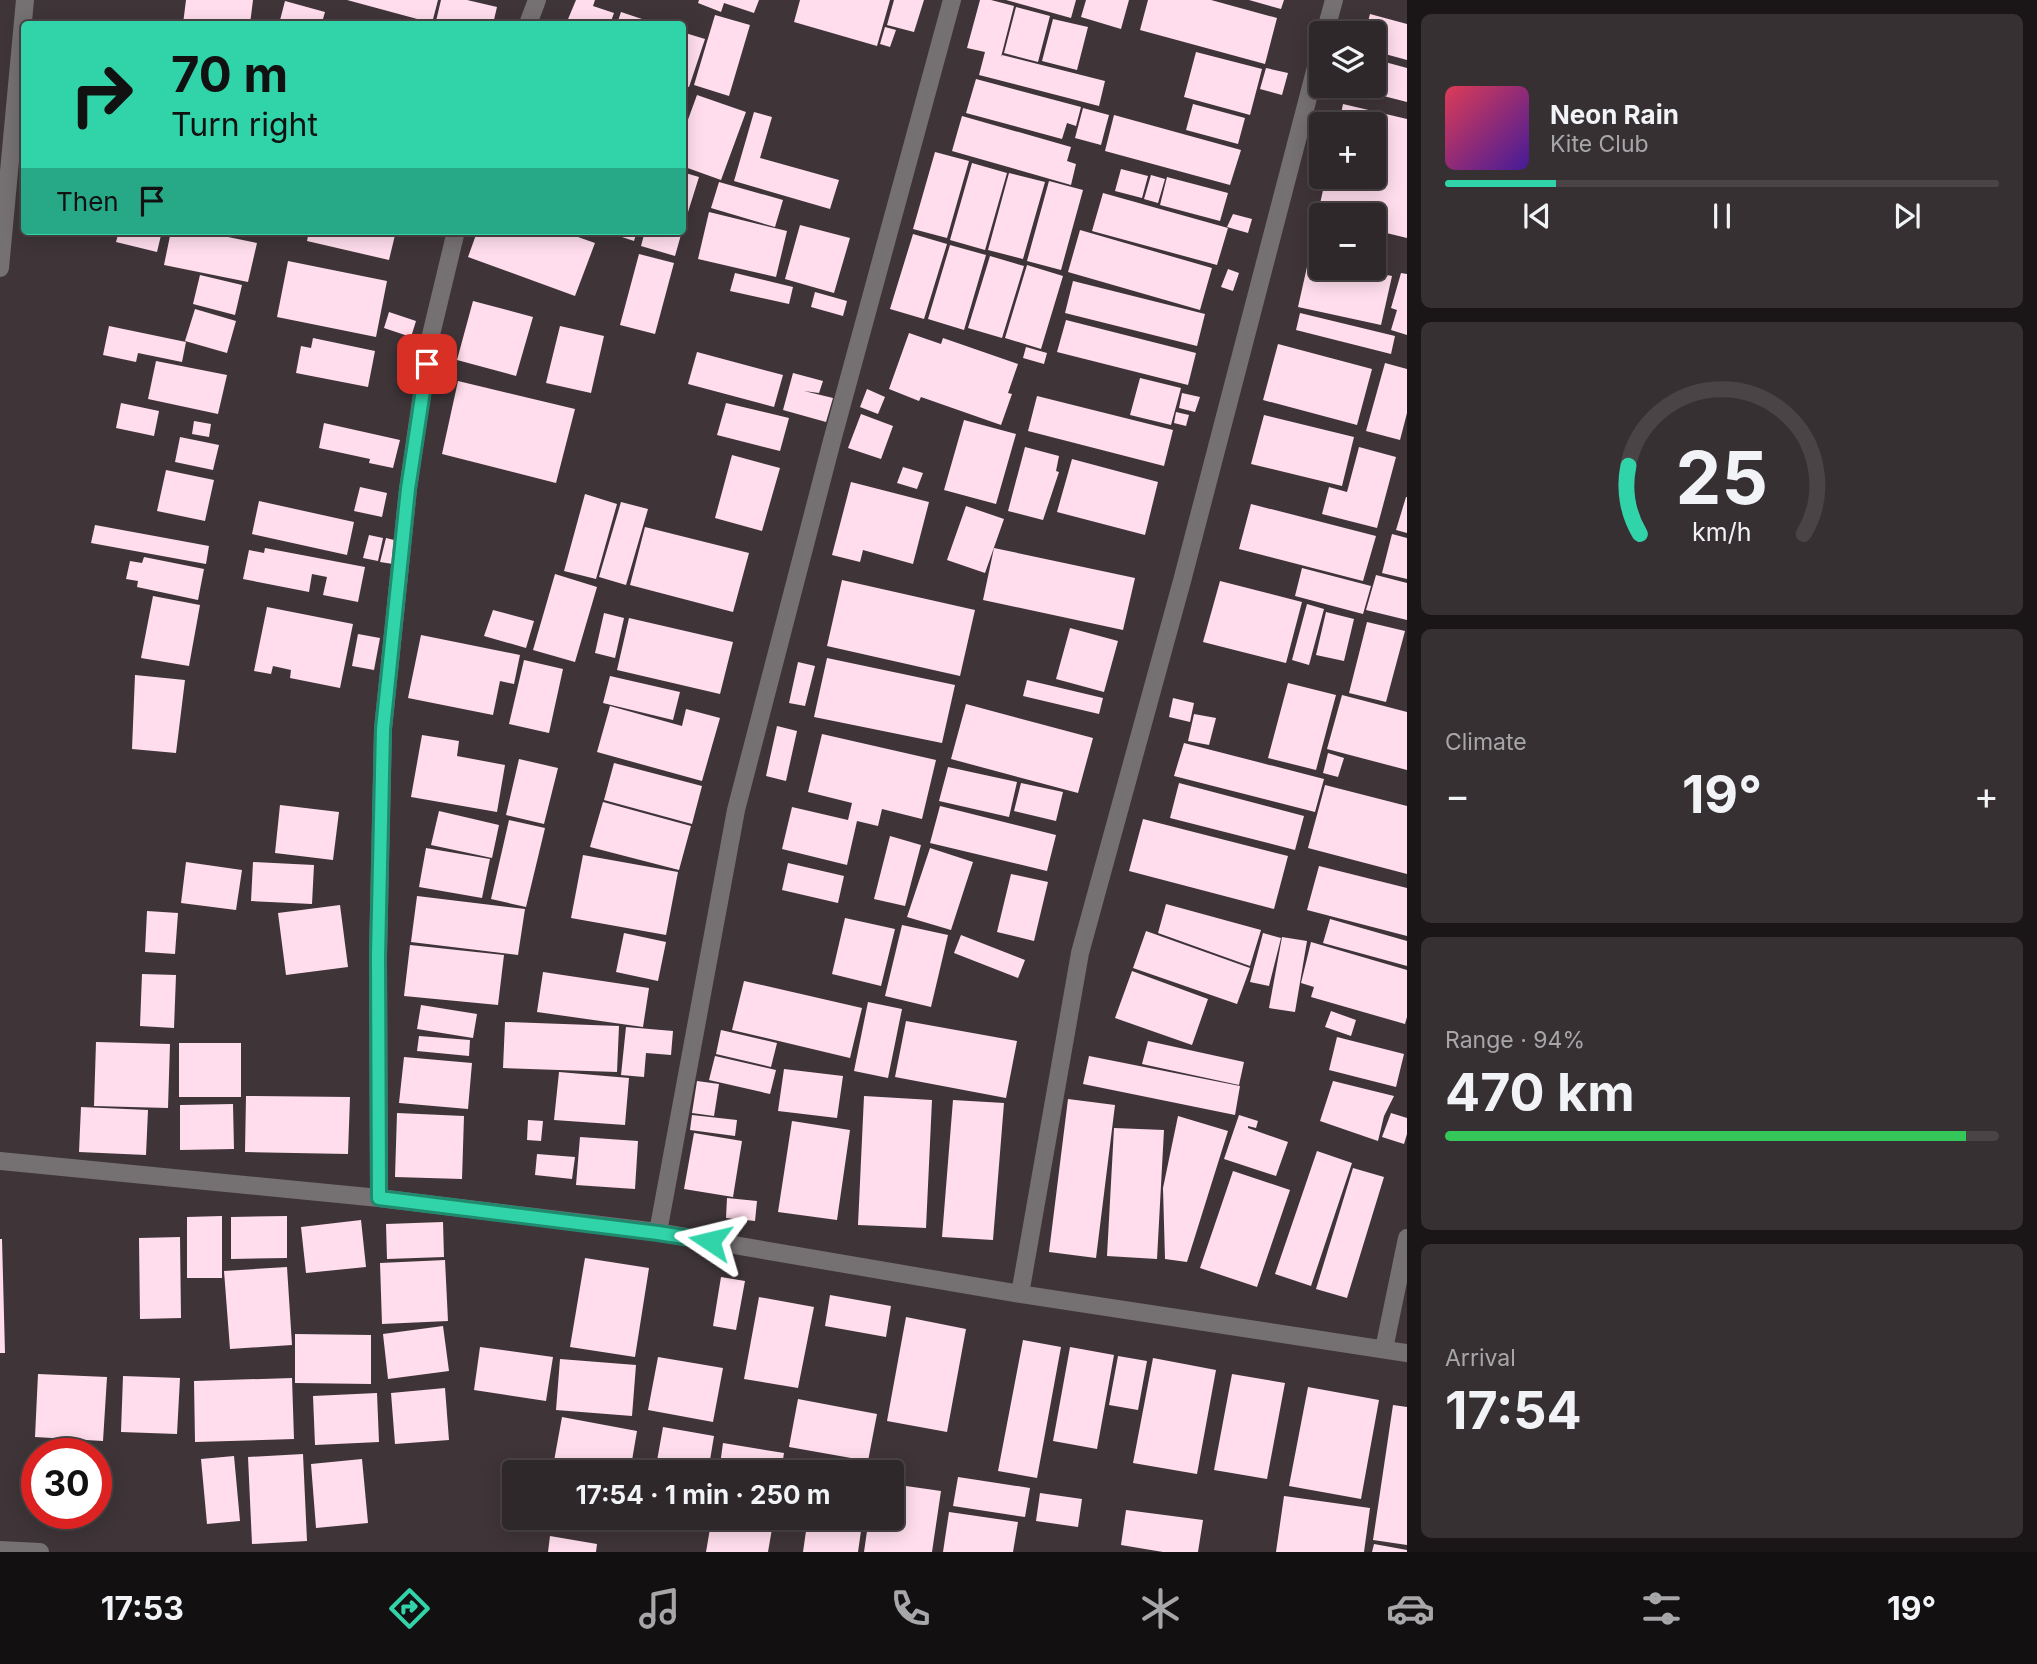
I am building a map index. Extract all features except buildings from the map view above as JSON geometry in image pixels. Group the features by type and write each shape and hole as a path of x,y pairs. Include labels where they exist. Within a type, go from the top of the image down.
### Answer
{"street":[{"path":"23,21 25,0"},
{"path":"529,21 537,0"},
{"path":"658,1233 736,810 833,437 953,0"},
{"path":"1328,21 1334,0"},
{"path":"0,268 21,43"},
{"path":"1020,1294 1080,953 1178,594 1309,94"},
{"path":"379,1198 378,956 383,729 408,489 430,339 455,235"},
{"path":"0,1161 379,1198 658,1233 1020,1294 1407,1353"},
{"path":"1384,1349 1407,1238"},
{"path":"0,1550 40,1552"}],"route":[{"path":"427,364 408,489 383,729 378,956 379,1198 710,1241"}]}
